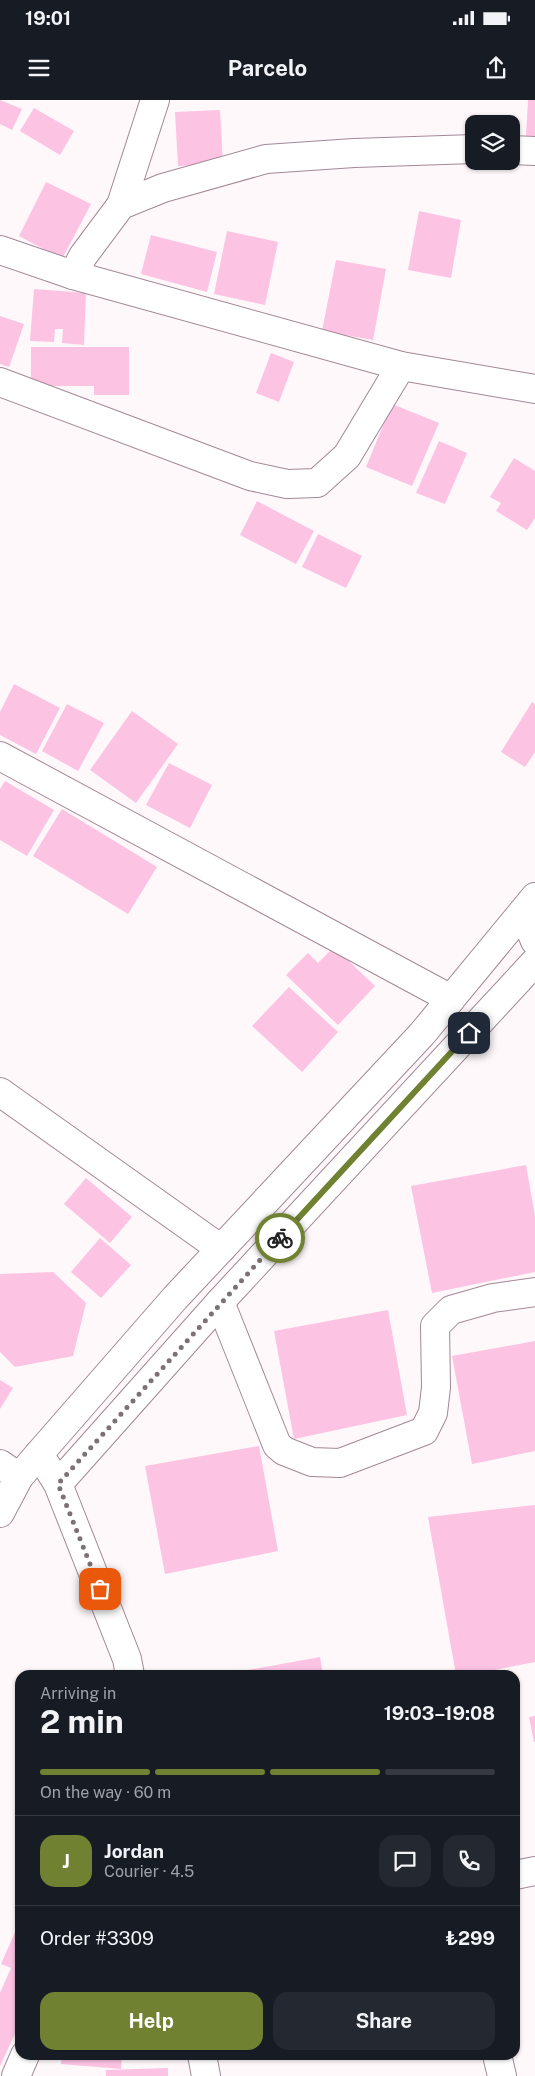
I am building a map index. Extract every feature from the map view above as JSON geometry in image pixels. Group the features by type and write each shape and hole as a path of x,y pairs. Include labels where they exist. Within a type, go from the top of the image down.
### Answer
{"street":[{"path":"74,275 83,256 121,206 155,100"},
{"path":"121,206 163,188 266,159 354,153 465,149"},
{"path":"520,150 535,151"},
{"path":"0,250 74,275 401,366 535,389"},
{"path":"0,382 250,476 287,484 316,483 347,456 401,366"},
{"path":"0,756 451,999"},
{"path":"0,1513 10,1470 39,1454 175,1298 422,1034 529,905"},
{"path":"529,905 535,941"},
{"path":"58,1484 220,1302 535,962"},
{"path":"0,1092 221,1249"},
{"path":"220,1302 277,1445 284,1452 312,1462 340,1463 424,1431 433,1413 436,1387 435,1326 451,1310 493,1298 535,1292"},
{"path":"39,1454 58,1484 127,1659 129,1670"},
{"path":"520,1874 535,1871"},
{"path":"16,2076 22,2060"},
{"path":"203,2060 206,2076"},
{"path":"498,2060 502,2076"}],"building":[{"path":"0,100 22,109 12,130 0,124"},
{"path":"528,100 535,100 535,137 526,136"},
{"path":"34,108 74,131 60,155 20,131"},
{"path":"220,110 223,164 178,166 175,112"},
{"path":"46,182 91,204 62,259 19,236"},
{"path":"419,211 461,220 451,278 408,270"},
{"path":"227,231 278,242 265,305 214,294"},
{"path":"151,235 217,252 207,292 141,274"},
{"path":"336,260 386,269 373,340 322,331"},
{"path":"34,289 86,293 84,345 62,343 63,329 55,329 54,342 30,341"},
{"path":"0,316 24,324 9,367 0,364"},
{"path":"31,347 129,347 129,395 94,395 94,386 31,386"},
{"path":"271,353 294,362 279,402 256,393"},
{"path":"392,404 439,423 412,486 366,467"},
{"path":"439,441 467,453 445,504 416,493"},
{"path":"514,458 535,471 535,518 527,530 496,511 501,503 490,497"},
{"path":"257,501 314,531 296,564 240,535"},
{"path":"318,534 362,556 346,588 302,567"},
{"path":"14,684 60,708 36,754 0,735 0,712"},
{"path":"532,702 535,704 535,752 525,767 501,752"},
{"path":"67,704 104,723 78,771 42,751"},
{"path":"132,711 178,744 136,803 90,770"},
{"path":"169,763 212,785 190,828 146,805"},
{"path":"5,781 54,810 27,856 0,840 0,789"},
{"path":"62,809 157,867 128,914 33,856"},
{"path":"334,947 375,986 338,1025 286,975 308,953 318,963"},
{"path":"289,987 338,1032 302,1072 252,1026"},
{"path":"526,1165 535,1216 535,1272 432,1293 411,1186"},
{"path":"86,1178 132,1217 110,1243 64,1204"},
{"path":"100,1238 131,1265 101,1298 71,1272"},
{"path":"53,1272 86,1303 73,1356 15,1367 0,1352 0,1274"},
{"path":"388,1310 407,1415 294,1439 274,1331"},
{"path":"535,1341 535,1451 472,1464 452,1356"},
{"path":"0,1380 13,1388 0,1409"},
{"path":"259,1446 278,1551 165,1574 145,1466"},
{"path":"535,1505 535,1662 494,1670 455,1670 428,1517"},
{"path":"320,1657 322,1670 248,1670"},
{"path":"535,1716 535,1742 534,1742 529,1717"},
{"path":"15,1932 15,2034 0,2066 0,1993 11,1968 1,1964"},
{"path":"61,2060 122,2060 121,2069 61,2064"},
{"path":"168,2068 168,2076 106,2076 106,2070"}],"way so far":[{"path":"100,1589 58,1484 220,1302 280,1238"}],"route":[{"path":"280,1238 469,1033"}]}
